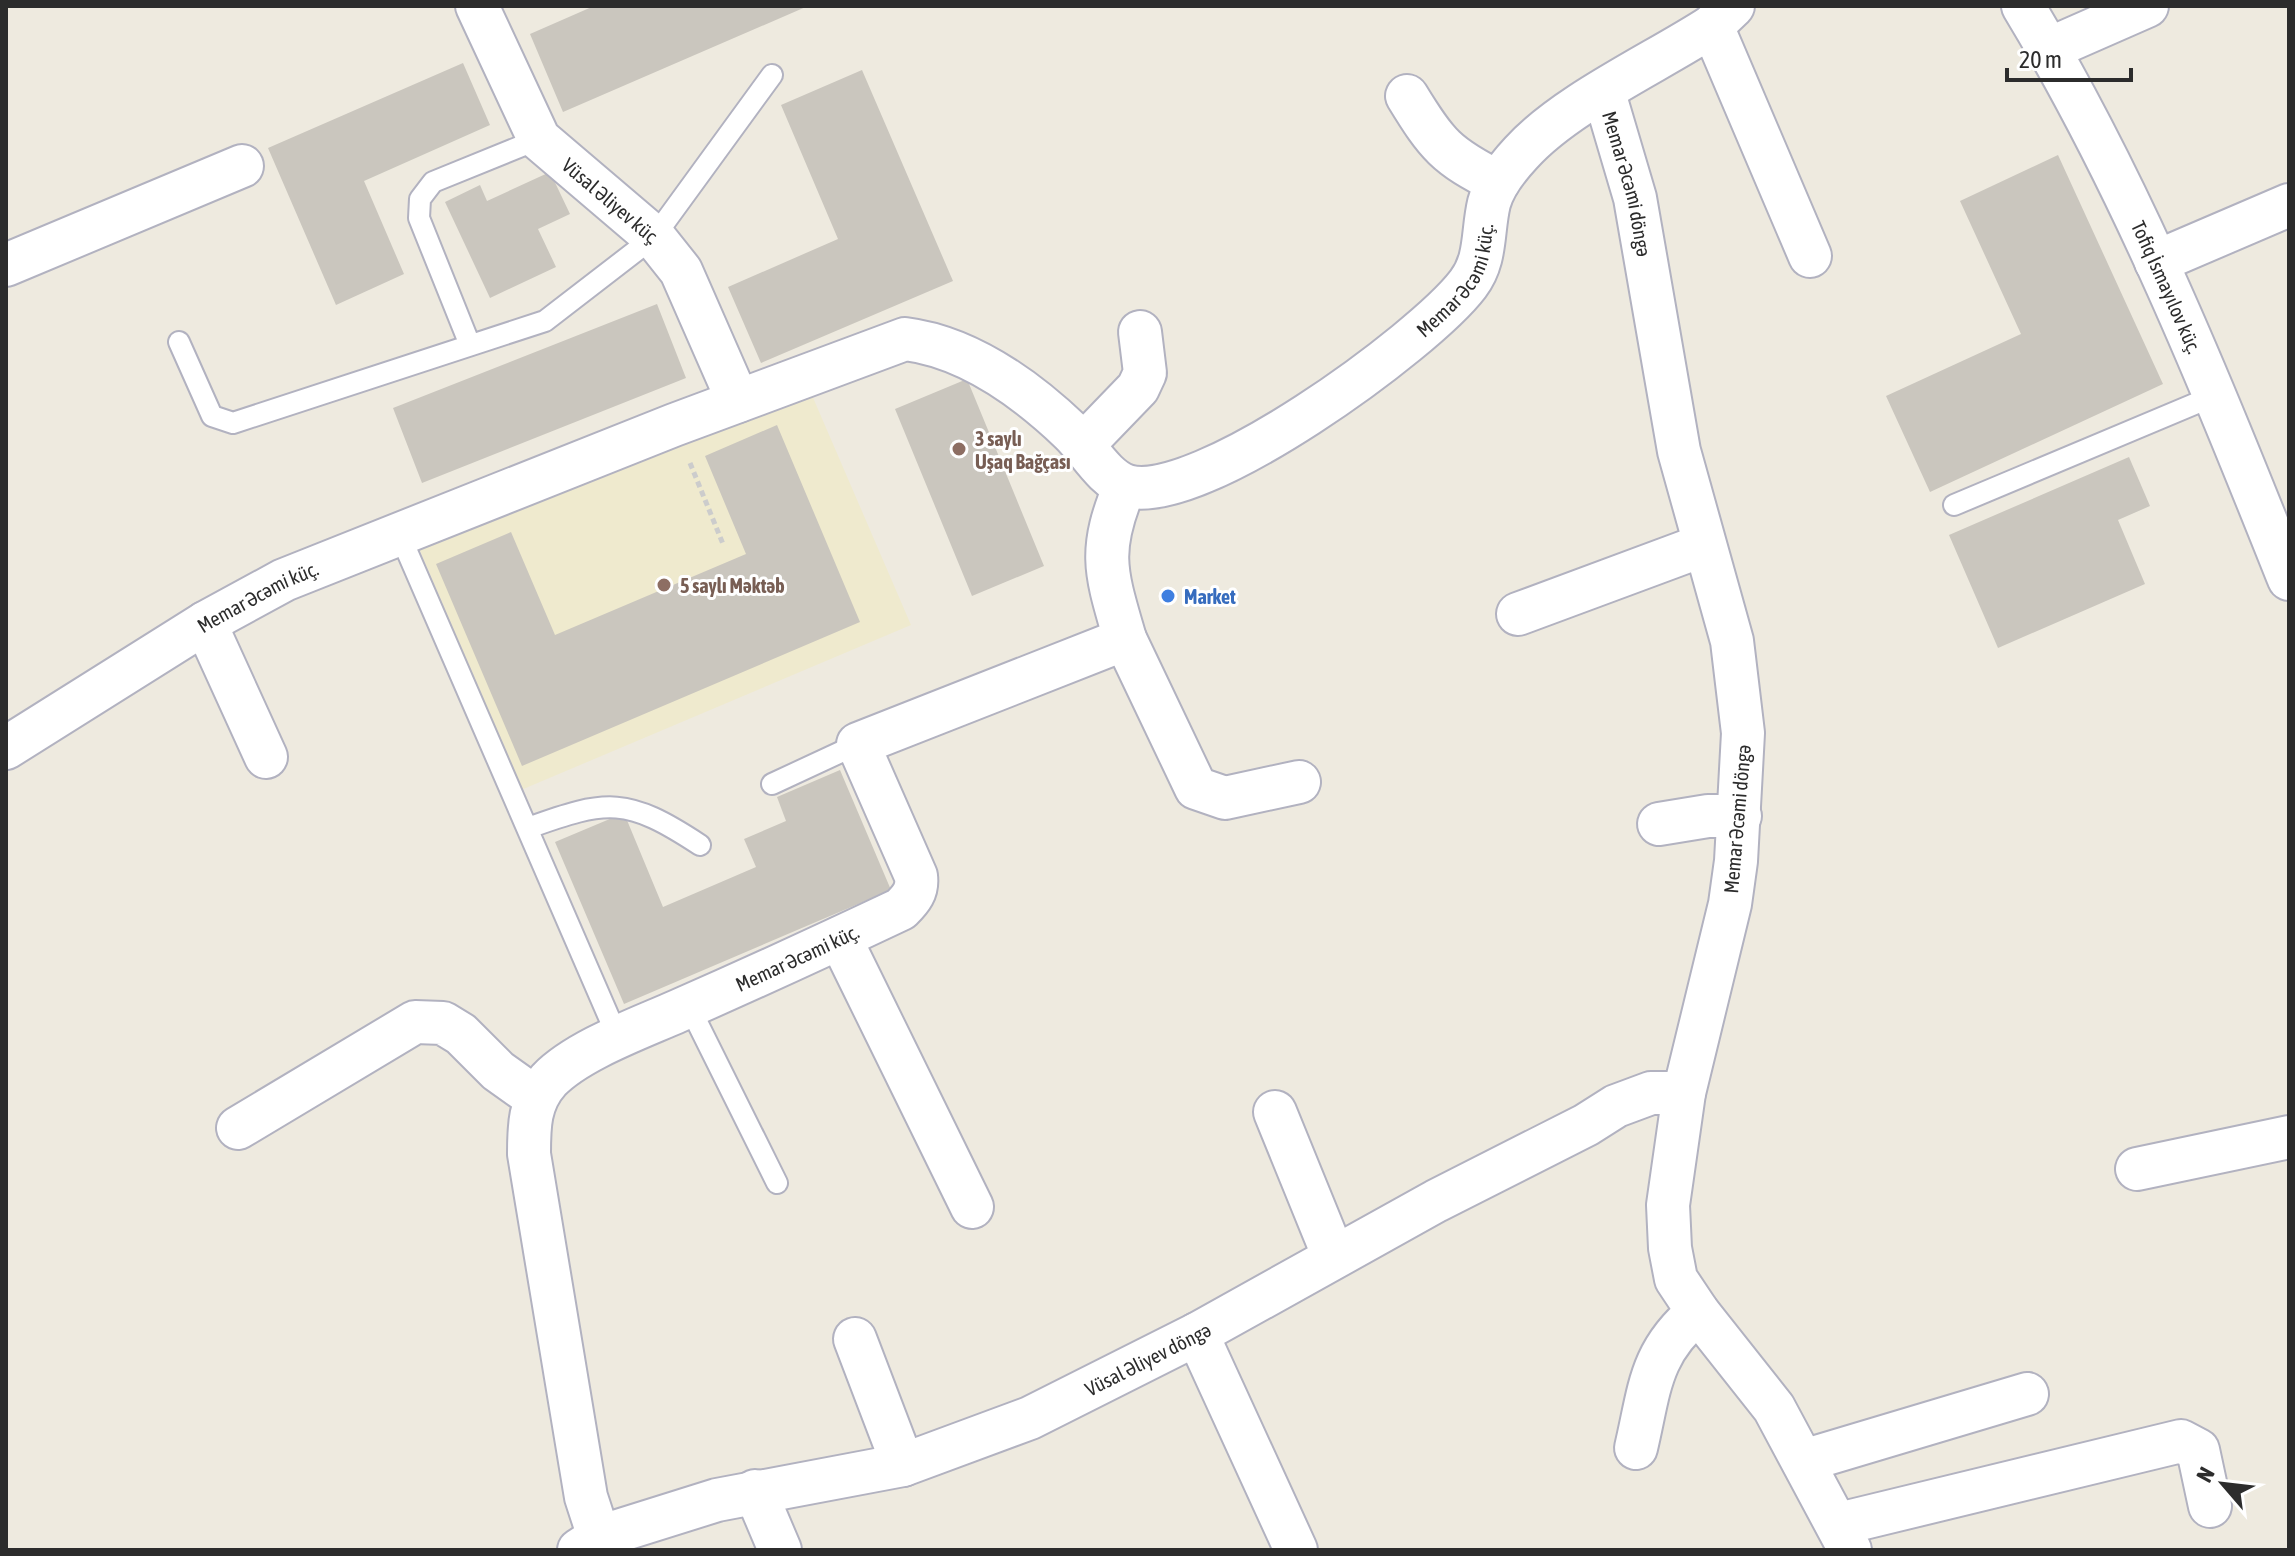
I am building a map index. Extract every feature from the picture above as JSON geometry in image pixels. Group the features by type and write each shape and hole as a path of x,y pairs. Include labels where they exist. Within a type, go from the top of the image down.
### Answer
{"street":[{"name":"Vüsal Əliyev küç.","path":"477,6 539,139 654,237 681,271 738,401"},
{"name":"Tofiq İsmayılov küç.","path":"2023,6 2049,49 2156,262 2216,395 2289,579"},
{"path":"2049,49 2147,6"},
{"path":"1726,12 1810,256"},
{"name":"Memar Əcəmi küç.","path":"6,748 205,623 284,580 674,425 905,339 934,343 961,353 997,375 1083,445 1105,470 1125,486 1156,489 1184,482 1278,433 1341,392 1437,318 1469,283 1482,257 1489,203 1498,182 1520,153 1550,124 1604,93 1726,12"},
{"name":"Memar Əcəmi döngə","path":"1604,93 1633,188 1679,451 1732,641 1743,733 1740,816 1730,904 1684,1093 1668,1205 1670,1248 1676,1279 1698,1312 1774,1408 1845,1537"},
{"path":"1407,96 1436,143 1458,161 1498,182"},
{"path":"6,265 242,166"},
{"path":"2156,262 2289,205"},
{"path":"1083,445 1138,388 1145,373 1140,332"},
{"path":"1125,486 1111,519 1106,561 1125,639 1196,788 1225,798 1299,782"},
{"path":"1518,614 1704,545"},
{"path":"205,623 266,757"},
{"path":"858,744 1125,639"},
{"name":"Memar Əcəmi küç.","path":"536,1098 549,1080 568,1066 618,1038 901,909 917,885 858,744"},
{"path":"1659,824 1708,816 1740,816"},
{"path":"840,938 972,1207"},
{"path":"238,1128 415,1022 443,1023 452,1028 498,1071 536,1098 529,1117 529,1154 586,1497 589,1544"},
{"name":"Vüsal Əliyev döngə","path":"589,1544 755,1491 903,1465 1030,1418 1197,1334 1616,1106 1651,1093 1684,1093"},
{"path":"1275,1112 1334,1257"},
{"path":"2137,1169 2289,1137"},
{"path":"1636,1448 1658,1357 1674,1332 1698,1312"},
{"path":"1197,1334 1296,1550"},
{"path":"855,1339 903,1465"},
{"path":"1803,1461 2027,1394"},
{"path":"1845,1537 2181,1441 2198,1450 2210,1506"},
{"path":"755,1491 780,1550"}],"lane":[{"path":"179,342 212,416 233,423 545,321 654,237 772,75"},
{"path":"470,345 419,218 420,199 433,182 539,139"},
{"path":"1954,505 2216,395"},
{"path":"399,533 618,1038"},
{"path":"772,784 858,744"},
{"path":"528,828 584,807 606,805 630,808 665,822 700,845"},
{"path":"689,1006 777,1183"}],"path":[{"path":"674,425 723,544"}],"shaded area":[{"name":"5 saylı Məktəb","path":"811,393 911,625 521,790 418,546"}],"building":[{"path":"594,6 808,6 563,112 530,34"},
{"path":"463,63 490,125 364,181 404,274 336,305 268,148"},
{"path":"862,70 953,281 761,363 728,287 838,239 781,105"},
{"path":"2058,155 2163,384 1930,492 1886,396 2021,334 1960,201"},
{"path":"550,172 570,214 538,229 556,267 490,298 445,202 480,185 487,201"},
{"path":"657,304 686,378 422,483 393,408"},
{"path":"967,379 1044,566 972,596 895,409"},
{"path":"777,425 860,622 522,766 436,564 511,532 555,635 746,554 705,456"},
{"path":"2129,457 2150,506 2118,520 2145,584 1998,648 1949,535"},
{"path":"840,770 891,890 624,1004 555,842 624,813 663,907 756,867 744,839 786,821 777,797"}],"place":[{"name":"3 saylı Uşaq Bağçası","path":"959,449"},
{"name":"5 saylı Məktəb","path":"664,585"},
{"name":"Market","path":"1168,596"}]}
